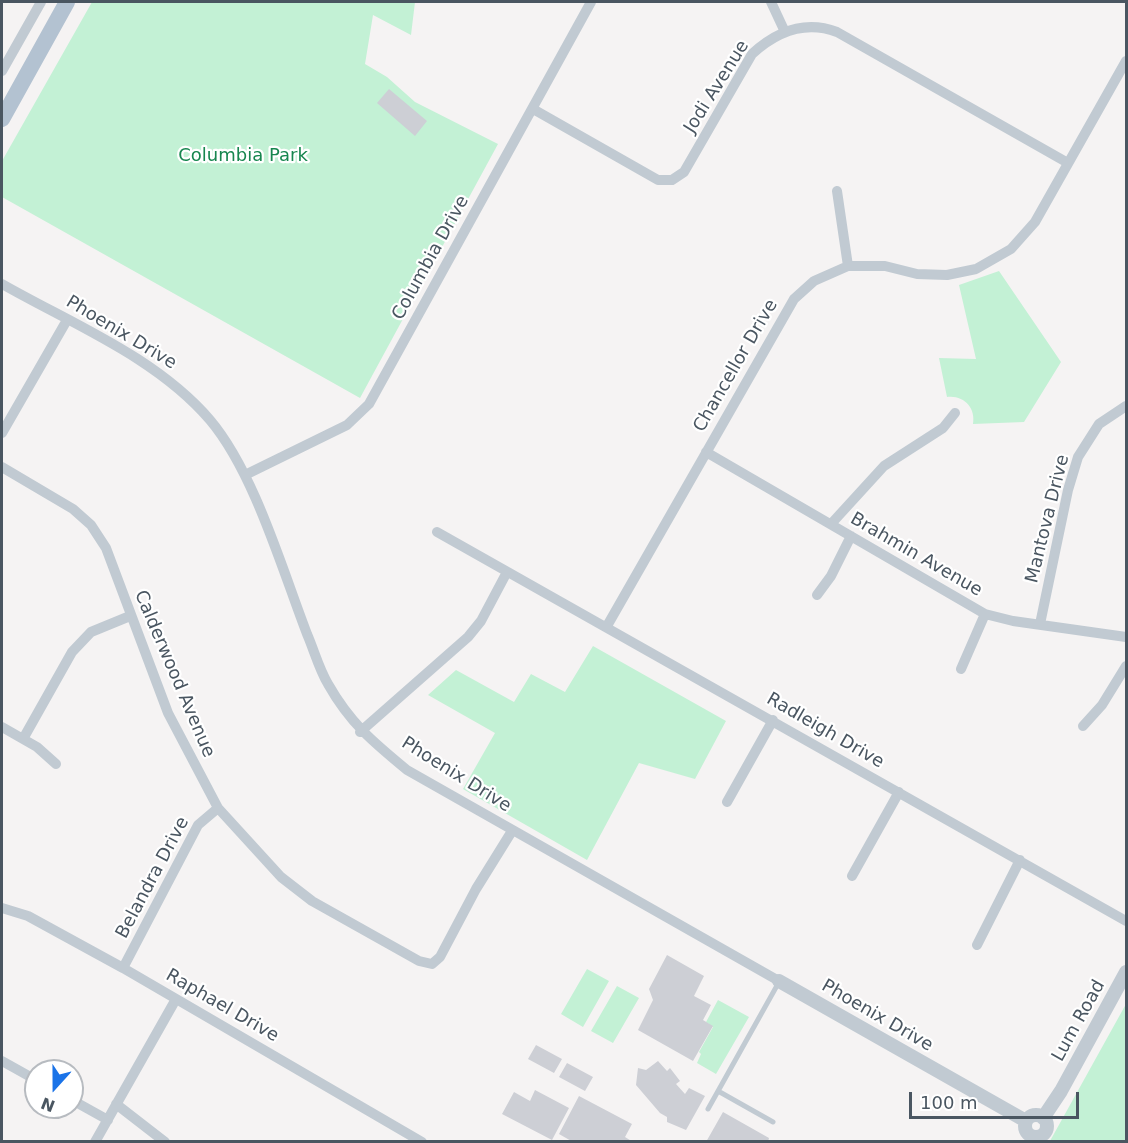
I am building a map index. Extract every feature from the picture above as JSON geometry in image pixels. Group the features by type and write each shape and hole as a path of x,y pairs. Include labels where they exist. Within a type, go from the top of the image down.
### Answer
{"main road":[{"path":"2,119 67,2"}],"street":[{"path":"2,72 41,2"},
{"name":"Columbia Drive","path":"245,475 347,426 369,404 591,2"},
{"path":"771,2 785,32"},
{"name":"Jodi Avenue","path":"533,109 658,180 672,180 684,172 752,54 765,42 785,32 806,27 823,27 837,32 1068,163"},
{"name":"Chancellor Drive","path":"607,626 794,299 814,281 848,266 885,266 917,274 947,275 976,269 1011,249 1035,222 1126,61"},
{"path":"837,191 848,266"},
{"name":"Phoenix Drive","path":"2,284 131,356 184,394 210,420 226,441 245,475 327,683 360,732 407,770 1026,1121"},
{"path":"2,433 66,321"},
{"name":"Mantova Drive","path":"1040,624 1068,490 1078,457 1099,424 1126,406"},
{"path":"831,524 884,466 943,428 955,413"},
{"name":"Brahmin Avenue","path":"706,452 985,614 1013,621 1126,637"},
{"name":"Calderwood Avenue","path":"2,467 73,509 91,525 106,548 168,713 218,808 281,877 312,902 419,961 432,964 440,957 476,889 512,831"},
{"name":"Radleigh Drive","path":"436,532 607,626 1126,921"},
{"path":"817,595 831,576 851,536"},
{"path":"360,732 468,637 481,621 507,572"},
{"path":"961,669 985,614"},
{"path":"23,739 72,652 91,632 130,616"},
{"path":"1083,726 1102,705 1126,666"},
{"path":"727,802 773,720"},
{"path":"2,727 37,747 56,764"},
{"path":"852,876 899,792"},
{"name":"Belandra Drive","path":"123,968 198,825 218,808"},
{"path":"977,945 1020,860"},
{"name":"Raphael Drive","path":"2,908 28,916 123,968 422,1142"},
{"name":"Lum Road","path":"1043,1118 1061,1091 1126,972"},
{"path":"95,1142 176,999"},
{"path":"2,1061 24,1073"},
{"path":"116,1104 165,1142"},
{"path":"84,1107 108,1120"},
{"path":"1032,1116 1043,1118 1047,1125 1046,1131 1032,1139 1025,1129 1026,1121 1032,1116"}],"lane":[{"path":"708,1109 779,981"},
{"path":"718,1092 773,1122"}],"green space":[{"name":"Columbia Park","path":"92,2 415,2 411,35 373,15 365,64 387,77 415,102 498,144 360,398 2,197 2,161"},
{"path":"999,271 1061,362 1024,422 973,424 971,408 959,398 947,397 939,358 976,359 959,285"},
{"path":"593,646 726,721 695,779 639,763 587,860 463,789 495,733 428,695 456,670 514,702 531,674 565,692"},
{"path":"587,969 609,981 583,1027 561,1014"},
{"path":"617,986 639,998 613,1043 591,1031"},
{"path":"718,1000 749,1017 716,1074 697,1063 701,1054 699,1052 713,1027 706,1022"},
{"path":"1126,1004 1126,1141 1050,1141"}],"building":[{"path":"389,89 427,121 415,136 377,103"},
{"path":"667,955 704,976 694,996 711,1005 703,1020 713,1026 693,1061 638,1030 653,1000 649,989"},
{"path":"536,1045 562,1059 554,1073 528,1059"},
{"path":"658,1061 667,1071 670,1068 680,1081 676,1084 685,1094 689,1088 705,1096 686,1130 667,1122 667,1117 660,1113 636,1085 638,1068 646,1070"},
{"path":"567,1063 593,1077 585,1091 559,1077"},
{"path":"535,1090 569,1108 552,1140 502,1114 514,1092 530,1101"},
{"path":"579,1096 632,1124 625,1137 633,1142 573,1142 559,1134"},
{"path":"723,1112 769,1138 768,1142 706,1142"}]}
